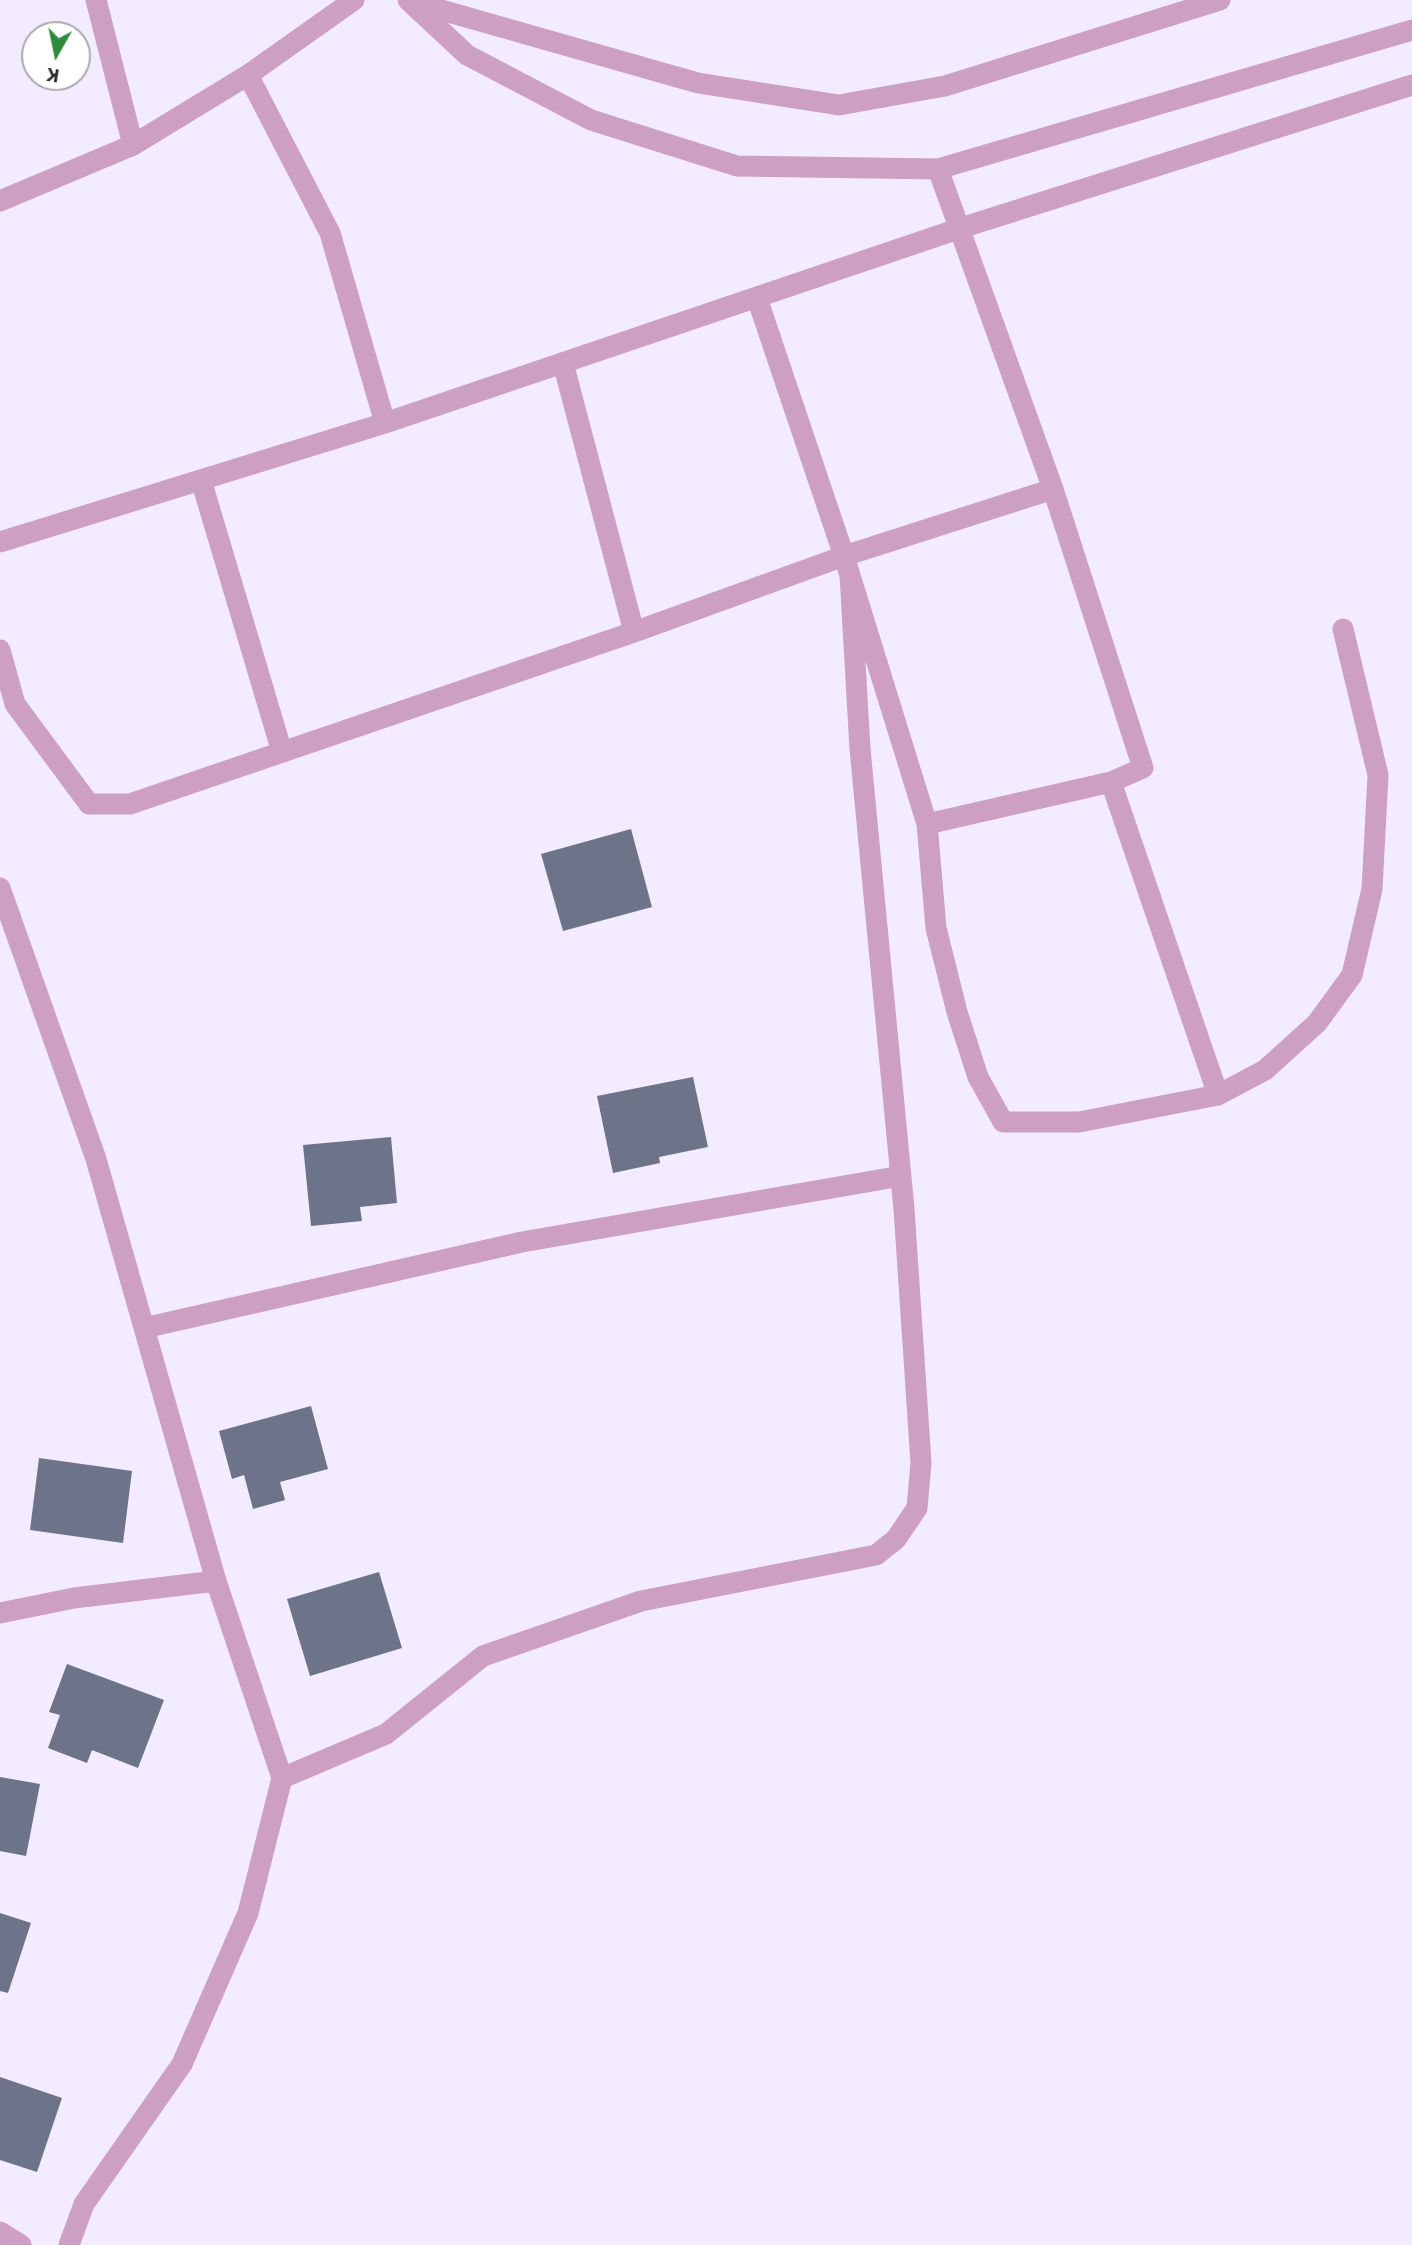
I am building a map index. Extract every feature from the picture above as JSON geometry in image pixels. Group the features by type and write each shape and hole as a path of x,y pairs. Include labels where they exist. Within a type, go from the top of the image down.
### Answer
{"street":[{"path":"96,0 133,145"},
{"path":"0,201 133,145 248,75 354,0"},
{"path":"408,0 698,83 839,105 945,86 1220,0"},
{"path":"408,0 467,55 591,120 737,166 938,169 1412,30"},
{"path":"248,75 330,233 385,423"},
{"path":"0,542 385,423 961,228 1412,85"},
{"path":"927,824 1111,782 1143,768 1053,489 938,169"},
{"path":"757,298 847,565 927,824 936,928 957,1012 978,1077 1003,1122 1079,1122 1218,1095 1265,1070 1317,1023 1352,975 1372,889 1378,775 1343,629"},
{"path":"563,363 634,632"},
{"path":"201,481 282,752"},
{"path":"0,650 15,704 89,804 130,804 634,632 847,565 1053,489"},
{"path":"282,1778 386,1734 483,1656 641,1601 876,1555 896,1539 917,1508 921,1463 901,1176 860,749 847,565"},
{"path":"1111,782 1218,1095"},
{"path":"0,888 96,1159 216,1581 282,1778 247,1913 182,2064 85,2204 69,2245"},
{"path":"144,1328 522,1242 901,1176"},
{"path":"0,1613 74,1598 216,1581"},
{"path":"0,2232 22,2245"}],"building":[{"path":"631,829 652,907 563,931 541,854"},
{"path":"693,1077 708,1147 659,1157 660,1163 613,1173 597,1096"},
{"path":"391,1137 397,1203 360,1207 362,1221 311,1226 303,1145"},
{"path":"311,1406 328,1469 280,1482 285,1500 253,1509 244,1475 232,1479 219,1431"},
{"path":"39,1458 132,1471 123,1543 30,1530"},
{"path":"379,1572 402,1648 310,1676 287,1599"},
{"path":"67,1664 164,1700 138,1768 92,1750 87,1763 48,1748 60,1715 49,1712"},
{"path":"0,1777 40,1784 26,1856 0,1851"},
{"path":"0,1913 31,1923 8,1993 0,1991"},
{"path":"0,2077 62,2098 37,2172 0,2160"}]}
